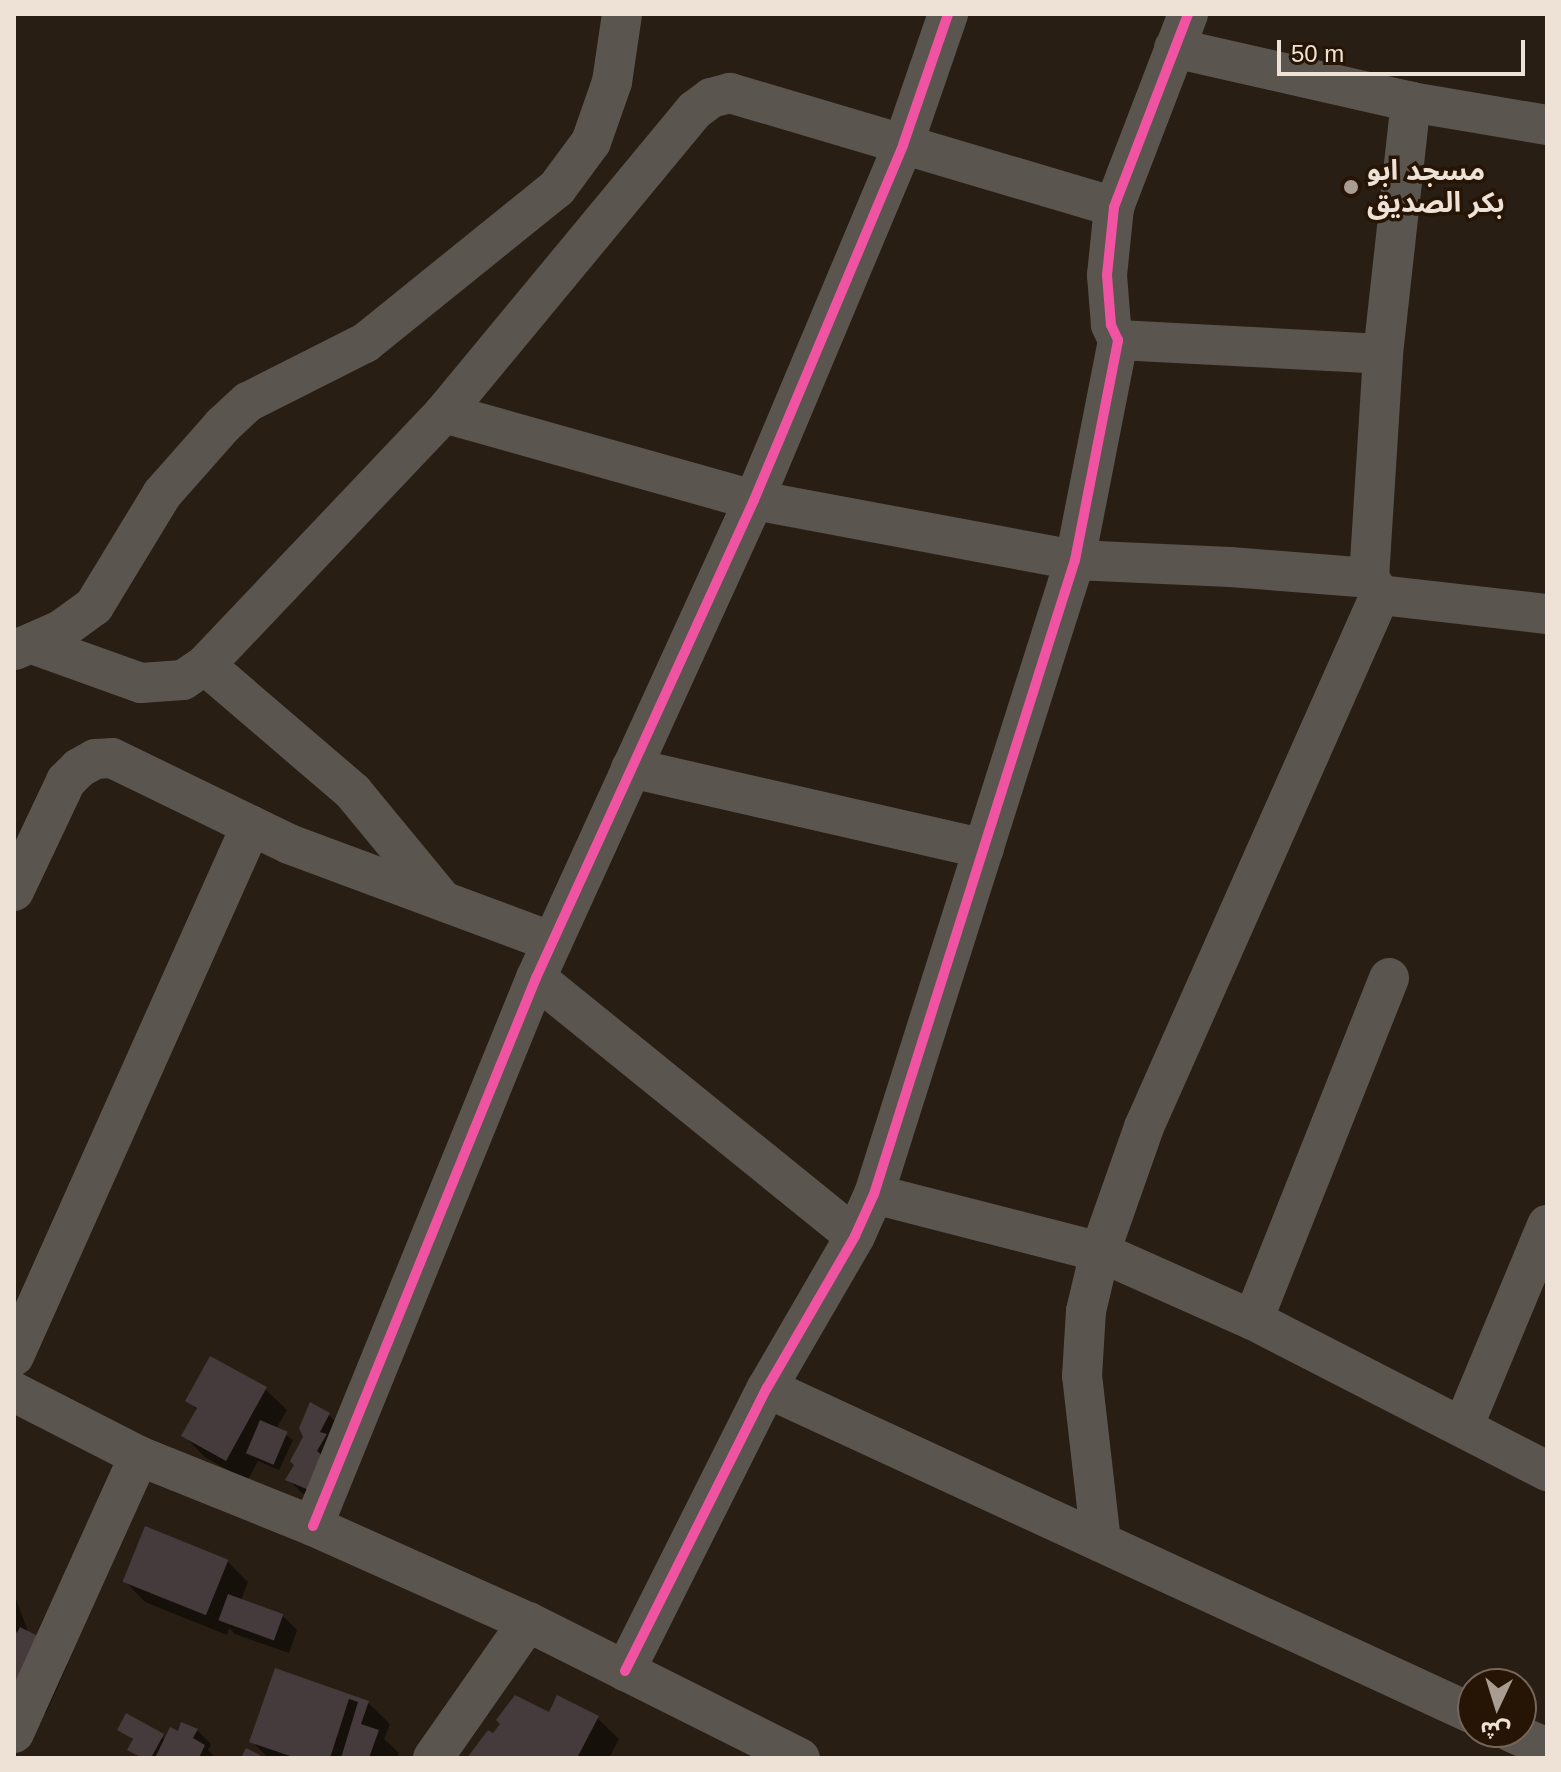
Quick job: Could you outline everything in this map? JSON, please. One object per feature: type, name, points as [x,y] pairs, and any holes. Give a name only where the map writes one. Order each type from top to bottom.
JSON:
[{"type":"street","points":[[23,648],[61,630],[94,606],[162,494],[223,425],[248,402],[365,343],[557,188],[591,142],[612,82],[622,14]]},
{"type":"street","points":[[313,1526],[536,978],[754,500],[903,145],[948,14]]},
{"type":"street","points":[[625,1671],[767,1388],[855,1236],[874,1194],[1075,560],[1118,340],[1111,325],[1107,275],[1114,207],[1181,31],[1411,102],[1547,125]]},
{"type":"street","points":[[23,648],[141,683],[183,680],[205,665],[444,413],[695,110],[711,98],[730,93],[1114,207]]},
{"type":"street","points":[[1101,1542],[1082,1376],[1086,1311],[1100,1252],[1144,1127],[1374,587],[1383,354],[1411,102]]},
{"type":"street","points":[[1118,340],[1383,354]]},
{"type":"street","points":[[444,413],[754,500],[1075,560],[1230,567],[1547,614]]},
{"type":"street","points":[[205,665],[353,792],[442,900]]},
{"type":"street","points":[[14,891],[66,781],[79,768],[95,759],[122,761],[251,826],[552,942]]},
{"type":"street","points":[[631,768],[984,849]]},
{"type":"street","points":[[14,1356],[251,826]]},
{"type":"street","points":[[536,978],[855,1236]]},
{"type":"street","points":[[1253,1320],[1389,978]]},
{"type":"street","points":[[874,1194],[1100,1252],[1253,1320],[1547,1471]]},
{"type":"street","points":[[1463,1427],[1547,1225]]},
{"type":"street","points":[[767,1388],[1457,1707]]},
{"type":"street","points":[[14,1392],[139,1456],[313,1526],[528,1622],[800,1758]]},
{"type":"street","points":[[14,1733],[139,1456]]},
{"type":"street","points":[[433,1758],[528,1622]]},
{"type":"building","points":[[210,1356],[267,1387],[226,1461],[181,1436],[197,1408],[185,1401]]},
{"type":"building","points":[[310,1402],[330,1413],[320,1432],[327,1434],[317,1451],[325,1458],[309,1490],[285,1480],[294,1465],[290,1461],[303,1437],[299,1428]]},
{"type":"building","points":[[260,1420],[288,1432],[274,1465],[246,1453]]},
{"type":"building","points":[[145,1526],[228,1560],[206,1615],[123,1582]]},
{"type":"building","points":[[228,1594],[283,1614],[274,1640],[218,1620]]},
{"type":"building","points":[[14,1626],[17,1633],[20,1627],[48,1641],[14,1689]]},
{"type":"building","points":[[275,1668],[369,1701],[361,1724],[379,1730],[369,1758],[341,1758],[358,1702],[349,1699],[330,1758],[296,1758],[249,1742]]},
{"type":"building","points":[[515,1695],[549,1712],[557,1695],[599,1716],[577,1758],[467,1758],[488,1730],[493,1733],[500,1724],[496,1720]]},
{"type":"building","points":[[126,1713],[164,1734],[151,1758],[142,1758],[127,1750],[133,1739],[117,1730]]},
{"type":"building","points":[[181,1722],[198,1729],[193,1738],[205,1745],[199,1758],[155,1758],[170,1727],[178,1731]]},
{"type":"building","points":[[246,1748],[260,1755],[259,1758],[241,1758]]},
{"type":"cycle path","points":[[313,1526],[536,978],[754,500],[903,145],[948,14]]},
{"type":"cycle path","points":[[625,1671],[767,1388],[855,1236],[874,1194],[1075,560],[1118,340],[1111,325],[1107,275],[1114,207],[1188,14]]},
{"type":"place","name":"مسجد ابو بكر الصديق","points":[[1351,187]]}]
